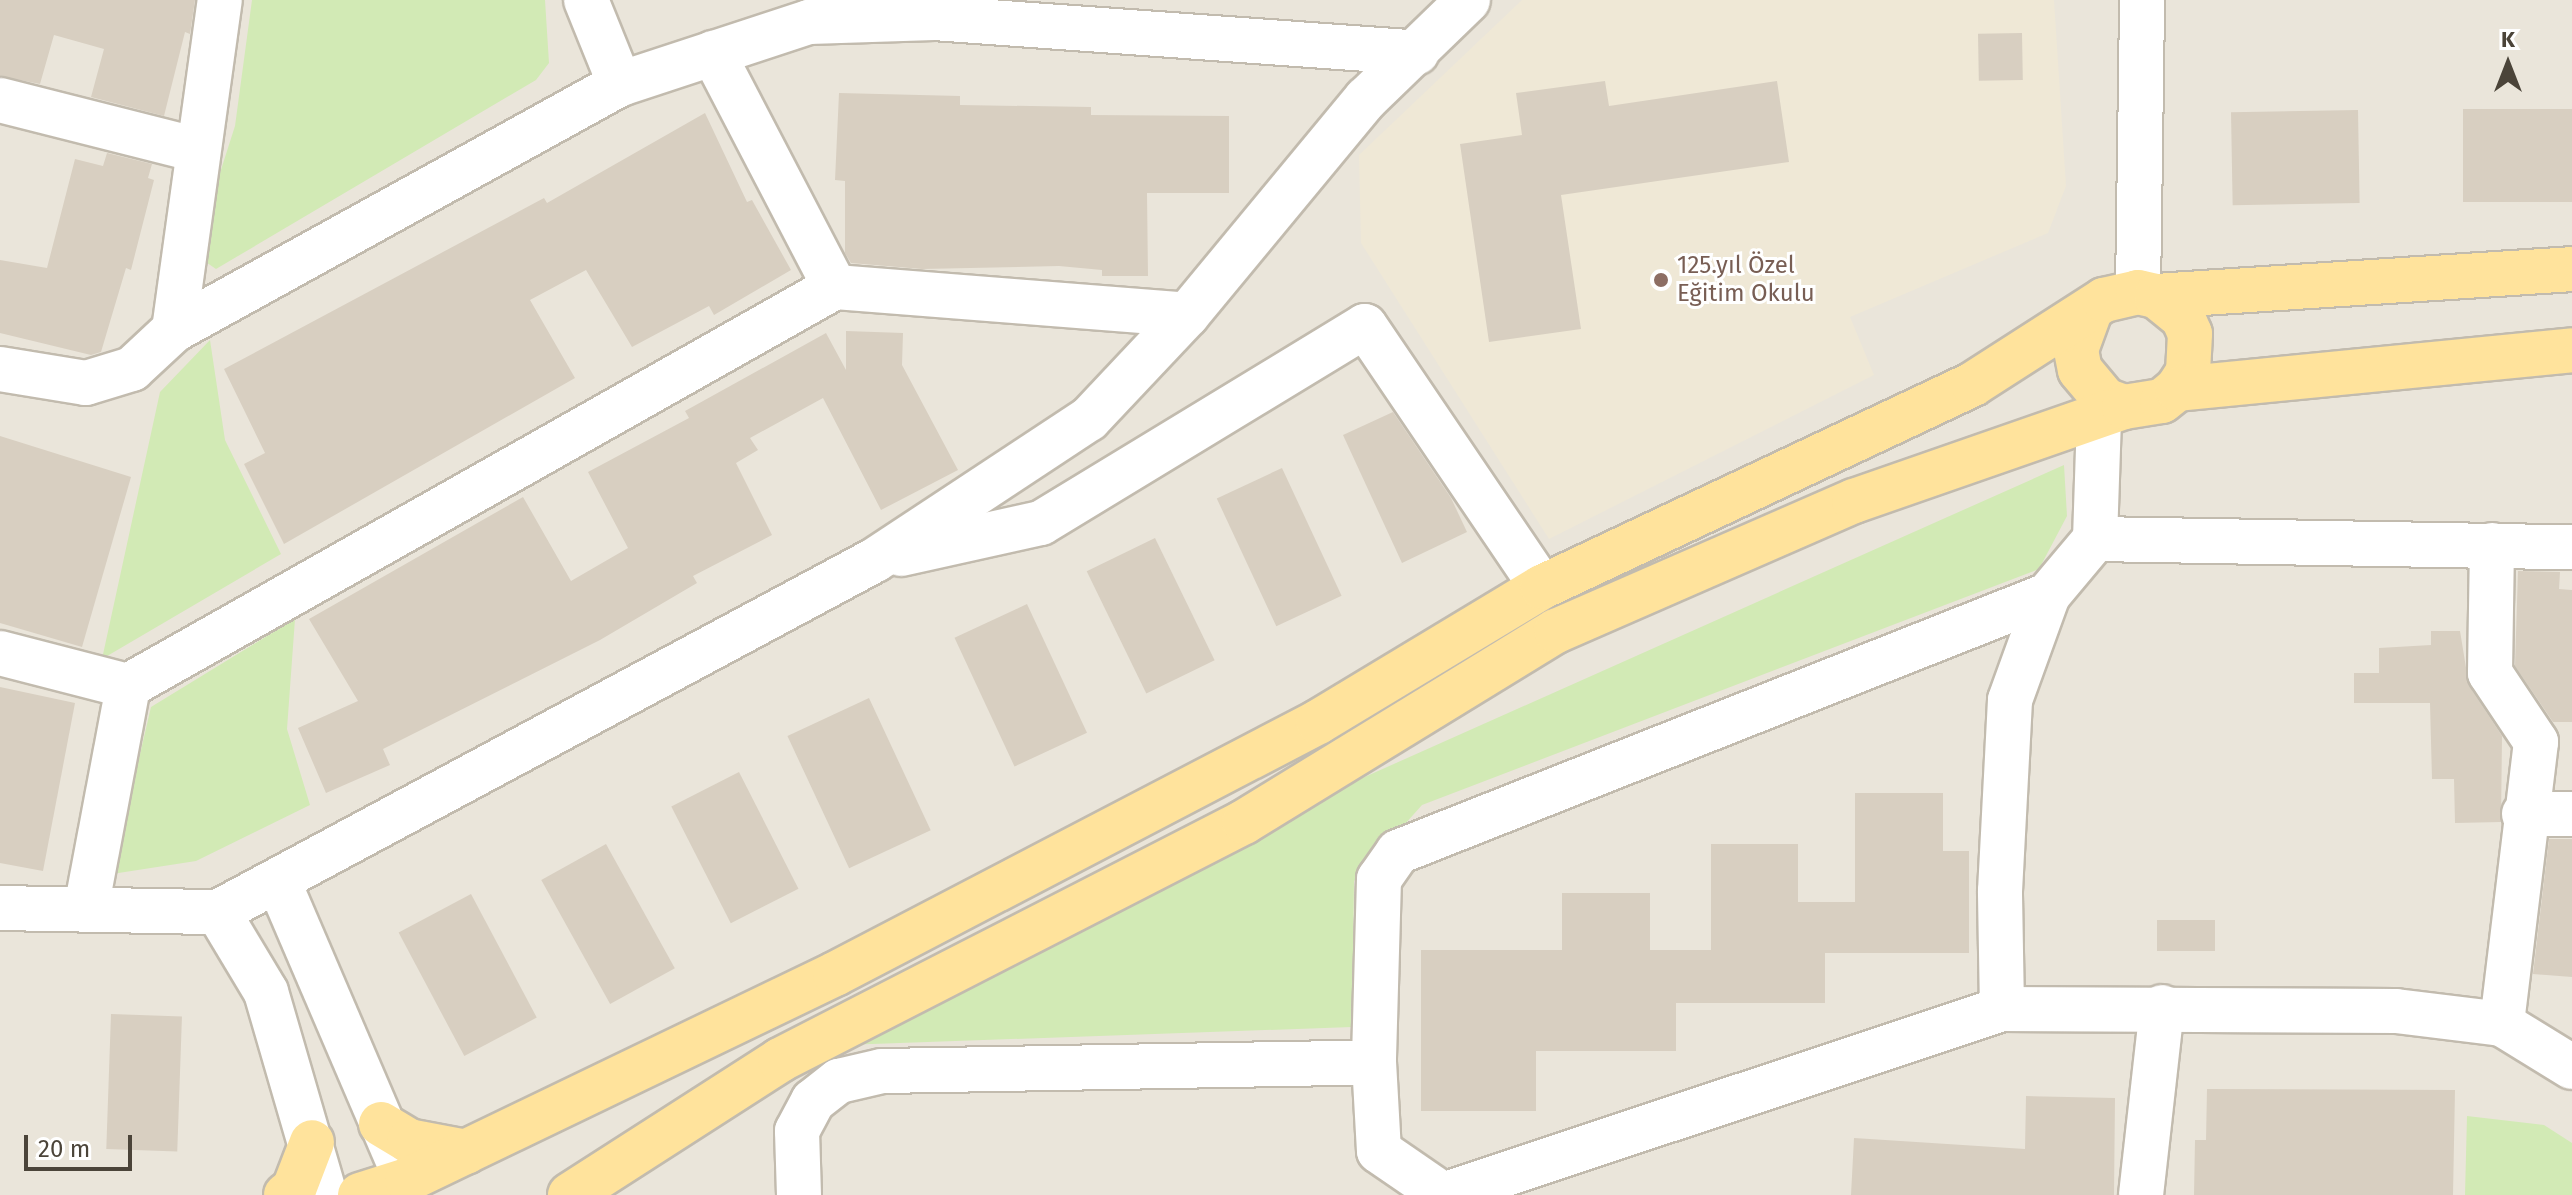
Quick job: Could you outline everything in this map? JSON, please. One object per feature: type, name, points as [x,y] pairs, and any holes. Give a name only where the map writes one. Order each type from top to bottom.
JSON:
[{"type":"main road","points":[[360,1195],[411,1188],[466,1152],[835,974],[1318,722],[1542,587],[1973,384],[2089,314],[2104,300],[2147,294],[2572,269]]},
{"type":"main road","points":[[570,1195],[780,1060],[1244,822],[1556,631],[1854,501],[2111,411],[2162,401],[2177,389],[2188,372],[2190,334],[2183,318],[2147,294]]},
{"type":"main road","points":[[2089,314],[2076,350],[2080,370],[2111,411]]},
{"type":"main road","points":[[2177,389],[2572,350]]},
{"type":"main road","points":[[381,1124],[409,1141],[466,1152]]},
{"type":"main road","points":[[286,1195],[294,1189],[312,1142]]},
{"type":"street","points":[[174,330],[220,0]]},
{"type":"street","points":[[586,0],[620,84]]},
{"type":"street","points":[[0,908],[218,912],[279,883],[875,560],[1089,419],[1187,315],[1366,99],[1417,53],[1468,0]]},
{"type":"street","points":[[2142,0],[2147,294]]},
{"type":"street","points":[[0,369],[86,383],[132,369],[174,330],[620,84],[809,22],[934,18],[1417,53]]},
{"type":"street","points":[[1331,46],[1366,99]]},
{"type":"street","points":[[713,53],[835,287]]},
{"type":"street","points":[[0,100],[197,150]]},
{"type":"street","points":[[0,653],[128,686],[835,287],[1187,315]]},
{"type":"street","points":[[875,560],[1041,523],[1365,326],[1542,587]]},
{"type":"street","points":[[2002,1009],[2000,891],[2010,700],[2048,595],[2095,539],[2111,411]]},
{"type":"street","points":[[2095,539],[2572,547]]},
{"type":"street","points":[[2492,545],[2490,673],[2536,742],[2524,814],[2502,1024]]},
{"type":"street","points":[[2048,595],[1398,852],[1379,879],[1374,1062],[1379,1151],[1443,1195],[2002,1009],[2162,1007],[2396,1011],[2502,1024],[2572,1067]]},
{"type":"street","points":[[86,909],[128,686]]},
{"type":"street","points":[[2524,814],[2572,814]]},
{"type":"street","points":[[279,883],[411,1188]]},
{"type":"street","points":[[218,912],[266,992],[325,1195]]},
{"type":"street","points":[[2141,1195],[2162,1007]]},
{"type":"street","points":[[799,1195],[797,1131],[813,1101],[839,1081],[882,1071],[1374,1062]]},
{"type":"shaded area","points":[[0,0],[2572,0],[2572,1195],[0,1195]]},
{"type":"shaded area","name":"125.yıl Özel Eğitim Okulu","points":[[1522,0],[2054,0],[2066,186],[2048,233],[1850,317],[1874,375],[1549,539],[1361,243],[1359,155]]},
{"type":"green space","points":[[252,0],[545,0],[549,63],[536,80],[216,269],[194,254],[235,126]]},
{"type":"green space","points":[[210,340],[225,440],[281,554],[102,659],[160,392]]},
{"type":"green space","points":[[2064,465],[2067,516],[2039,569],[1422,805],[1354,881],[1352,1027],[844,1045],[1275,817]]},
{"type":"green space","points":[[295,619],[287,729],[310,805],[196,861],[112,874],[151,707]]},
{"type":"green space","points":[[2467,1116],[2544,1125],[2572,1143],[2572,1195],[2465,1195]]},
{"type":"building","points":[[0,0],[195,0],[190,34],[185,32],[164,116],[91,97],[104,49],[54,35],[40,84],[0,76]]},
{"type":"building","points":[[2022,33],[2023,80],[1979,81],[1978,34]]},
{"type":"building","points":[[1605,81],[1609,106],[1777,81],[1789,162],[1561,195],[1581,329],[1489,342],[1460,144],[1522,135],[1516,93]]},
{"type":"building","points":[[839,93],[960,96],[960,105],[1091,107],[1091,115],[1229,116],[1229,193],[1147,193],[1148,276],[1102,276],[1102,270],[1059,266],[922,269],[851,263],[845,253],[845,181],[835,180]]},
{"type":"building","points":[[2463,109],[2572,109],[2572,202],[2463,202]]},
{"type":"building","points":[[2358,110],[2360,203],[2233,205],[2231,112]]},
{"type":"building","points":[[705,113],[747,202],[752,200],[791,270],[714,315],[709,306],[632,347],[586,270],[530,300],[575,378],[284,544],[244,464],[265,453],[224,369],[544,198],[547,203]]},
{"type":"building","points":[[107,153],[152,164],[148,178],[154,180],[131,270],[126,268],[101,352],[91,355],[0,333],[0,260],[47,268],[75,159],[103,166]]},
{"type":"building","points":[[846,331],[903,333],[902,365],[958,470],[881,510],[823,398],[750,438],[758,450],[736,463],[772,535],[693,576],[697,583],[600,640],[383,749],[390,765],[326,793],[298,728],[358,701],[309,619],[523,497],[571,581],[628,548],[588,472],[689,418],[685,411],[826,333],[846,370]]},
{"type":"building","points":[[1393,412],[1451,498],[1467,532],[1402,563],[1343,435]]},
{"type":"building","points":[[0,436],[131,477],[82,647],[0,623]]},
{"type":"building","points":[[1282,468],[1342,596],[1276,626],[1217,498]]},
{"type":"building","points":[[1155,538],[1215,660],[1146,694],[1087,571]]},
{"type":"building","points":[[2518,571],[2560,572],[2559,589],[2572,590],[2572,722],[2553,722],[2515,666]]},
{"type":"building","points":[[1027,604],[1087,733],[1015,767],[954,638]]},
{"type":"building","points":[[2431,631],[2460,631],[2469,686],[2502,736],[2501,822],[2455,823],[2454,779],[2432,779],[2430,703],[2354,703],[2354,673],[2379,673],[2379,648],[2431,645]]},
{"type":"building","points":[[0,687],[75,703],[43,871],[0,863]]},
{"type":"building","points":[[869,698],[931,830],[849,868],[787,736]]},
{"type":"building","points":[[739,772],[798,889],[731,923],[671,807]]},
{"type":"building","points":[[1855,793],[1943,793],[1943,851],[1969,851],[1969,953],[1825,953],[1825,1003],[1676,1003],[1676,1051],[1536,1051],[1536,1111],[1421,1111],[1421,950],[1562,950],[1562,893],[1650,893],[1650,950],[1711,950],[1711,844],[1798,844],[1798,902],[1855,902]]},
{"type":"building","points":[[2549,839],[2572,839],[2572,977],[2533,974]]},
{"type":"building","points":[[606,844],[675,968],[610,1004],[541,880]]},
{"type":"building","points":[[471,894],[537,1018],[464,1056],[399,932]]},
{"type":"building","points":[[2157,920],[2215,920],[2215,951],[2157,951]]},
{"type":"building","points":[[111,1014],[182,1016],[177,1151],[106,1149]]},
{"type":"building","points":[[2207,1089],[2455,1090],[2453,1195],[2194,1195],[2195,1140],[2206,1140]]},
{"type":"building","points":[[2026,1096],[2115,1098],[2114,1195],[1851,1195],[1854,1138],[2025,1149]]},
{"type":"place","name":"125.yıl Özel Eğitim Okulu","points":[[1661,280]]}]
